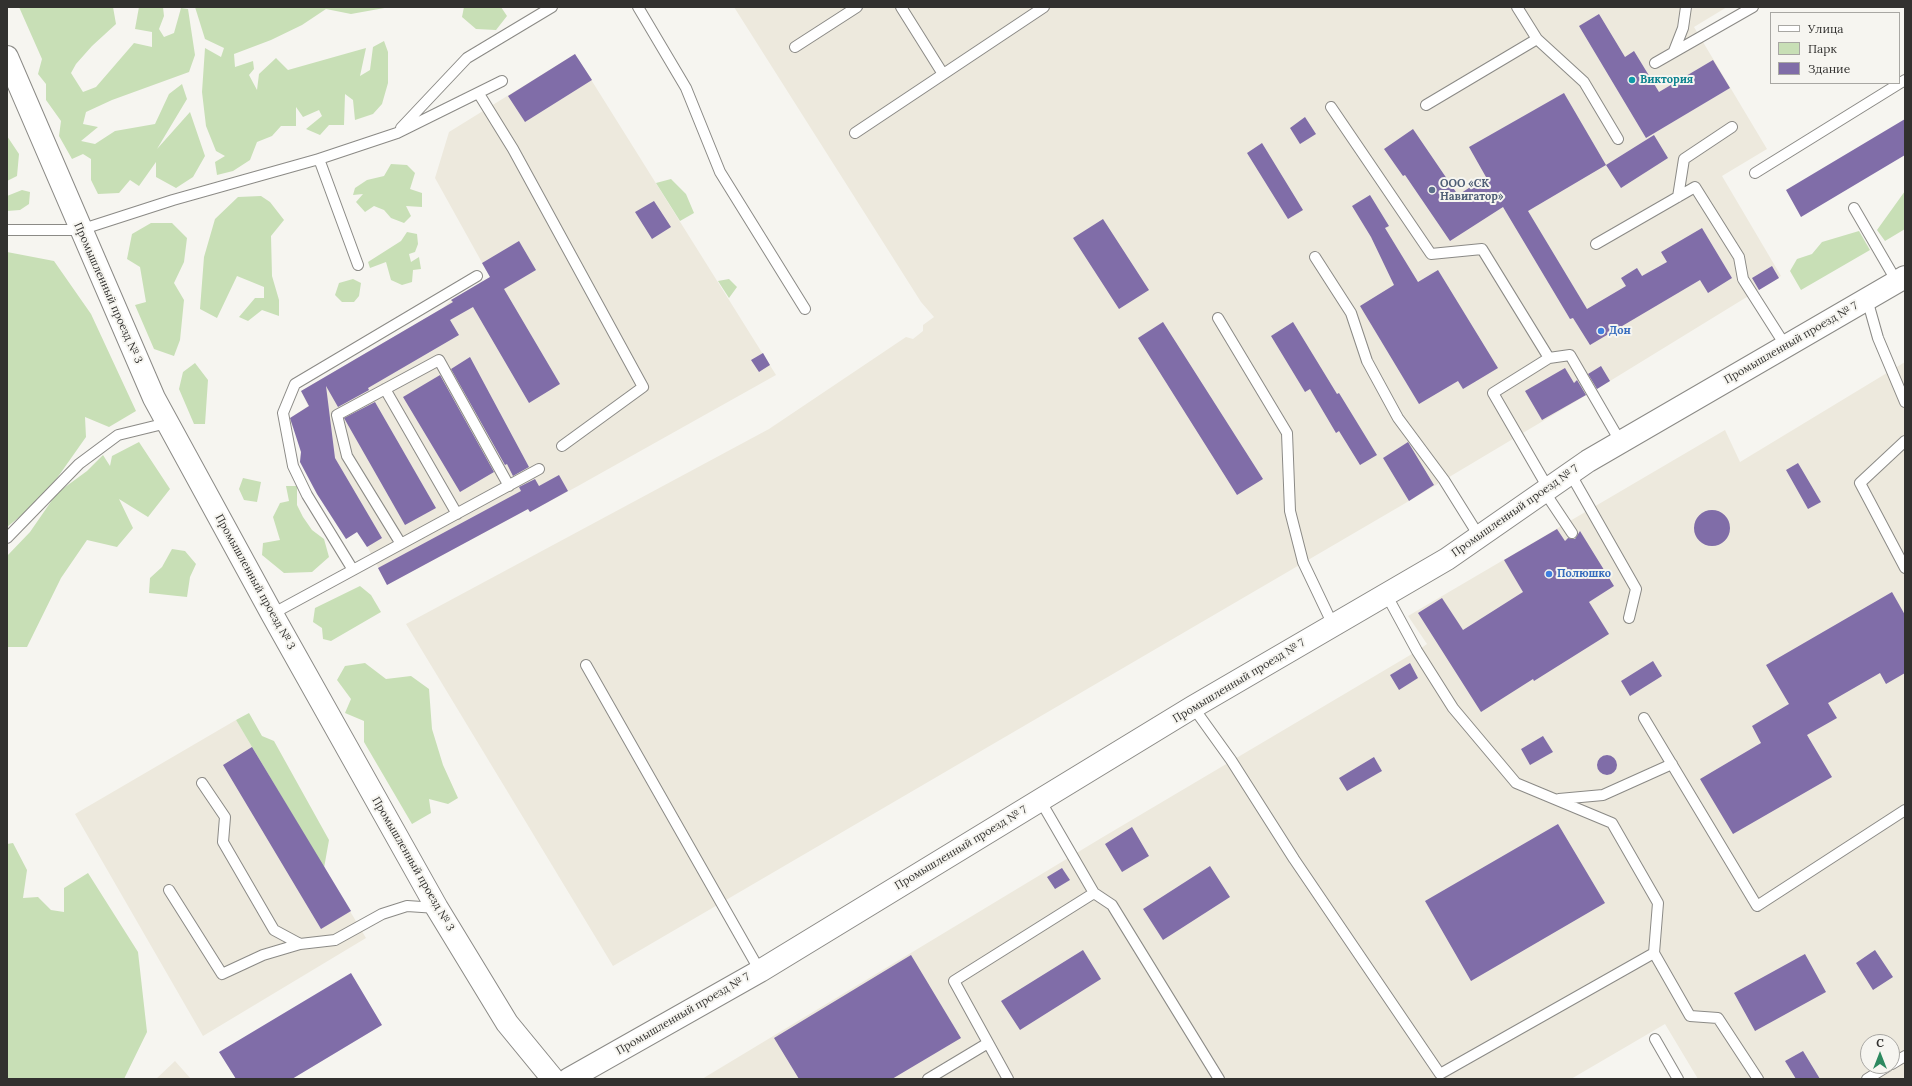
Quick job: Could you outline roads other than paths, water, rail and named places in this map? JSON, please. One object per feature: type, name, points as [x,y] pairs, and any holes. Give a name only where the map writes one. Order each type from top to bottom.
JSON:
[{"type":"street","name":"Промышленный проезд № 3","points":[[7,57],[80,230],[154,398],[272,614],[437,908],[507,1023],[553,1079]]},
{"type":"street","name":"Промышленный проезд № 7","points":[[569,1079],[760,971],[1193,707],[1447,559],[1570,473],[1620,441],[1785,345],[1901,280]]},
{"type":"lane","points":[[397,133],[467,58],[552,7]]},
{"type":"lane","points":[[638,7],[686,88],[720,172],[805,309]]},
{"type":"lane","points":[[795,47],[857,7]]},
{"type":"lane","points":[[901,7],[943,74]]},
{"type":"lane","points":[[855,133],[1044,7]]},
{"type":"lane","points":[[1517,7],[1537,39],[1584,82],[1618,139]]},
{"type":"lane","points":[[1674,51],[1683,28],[1686,7]]},
{"type":"lane","points":[[1655,63],[1753,7]]},
{"type":"lane","points":[[1426,105],[1537,39]]},
{"type":"lane","points":[[7,230],[80,230],[173,200],[319,159],[397,133],[479,94],[502,81]]},
{"type":"lane","points":[[1755,173],[1899,84]]},
{"type":"lane","points":[[479,94],[513,149],[643,386],[562,446]]},
{"type":"lane","points":[[1331,107],[1431,254],[1482,249],[1549,358]]},
{"type":"lane","points":[[1678,197],[1684,160],[1732,127]]},
{"type":"lane","points":[[319,159],[358,265]]},
{"type":"lane","points":[[1596,244],[1695,187],[1739,257],[1743,278],[1785,345]]},
{"type":"lane","points":[[1854,208],[1901,280]]},
{"type":"lane","points":[[1315,257],[1350,313],[1367,361],[1398,418],[1444,480],[1479,536]]},
{"type":"lane","points":[[353,570],[307,495],[293,466],[283,413],[295,384],[477,276]]},
{"type":"lane","points":[[1867,299],[1878,338],[1905,402]]},
{"type":"lane","points":[[1218,318],[1287,433],[1290,511],[1303,562],[1333,625]]},
{"type":"lane","points":[[1572,532],[1546,490],[1493,394],[1549,358],[1570,355],[1620,441]]},
{"type":"lane","points":[[401,544],[347,456],[337,415],[385,389],[439,360],[509,486]]},
{"type":"lane","points":[[385,389],[457,514]]},
{"type":"lane","points":[[7,538],[79,464],[118,435],[168,423]]},
{"type":"lane","points":[[1905,442],[1860,483],[1905,568]]},
{"type":"lane","points":[[272,614],[539,469]]},
{"type":"lane","points":[[1570,473],[1636,589],[1629,618]]},
{"type":"lane","points":[[1386,594],[1417,651],[1453,708],[1516,783],[1612,823],[1658,903],[1654,953],[1690,1016],[1718,1018],[1758,1079]]},
{"type":"lane","points":[[586,665],[760,971]]},
{"type":"lane","points":[[1193,707],[1231,760],[1294,859],[1440,1074],[1654,953]]},
{"type":"lane","points":[[1644,718],[1757,906],[1905,810]]},
{"type":"lane","points":[[1557,799],[1603,795],[1672,764]]},
{"type":"lane","points":[[202,783],[225,817],[223,842],[274,930],[300,944]]},
{"type":"lane","points":[[1040,800],[1094,892],[1112,905],[1219,1079]]},
{"type":"lane","points":[[169,890],[222,974],[262,955],[300,944],[335,940],[382,914],[407,906],[437,908]]},
{"type":"lane","points":[[1008,1079],[954,981],[1094,892]]},
{"type":"lane","points":[[1655,1039],[1678,1079]]},
{"type":"lane","points":[[928,1079],[988,1043]]},
{"type":"place","name":"Виктория","points":[[1632,80]]},
{"type":"place","name":"ООО «СК Навигатор»","points":[[1432,190]]},
{"type":"place","name":"Дон","points":[[1601,331]]},
{"type":"place","name":"Полюшко","points":[[1549,574]]}]
